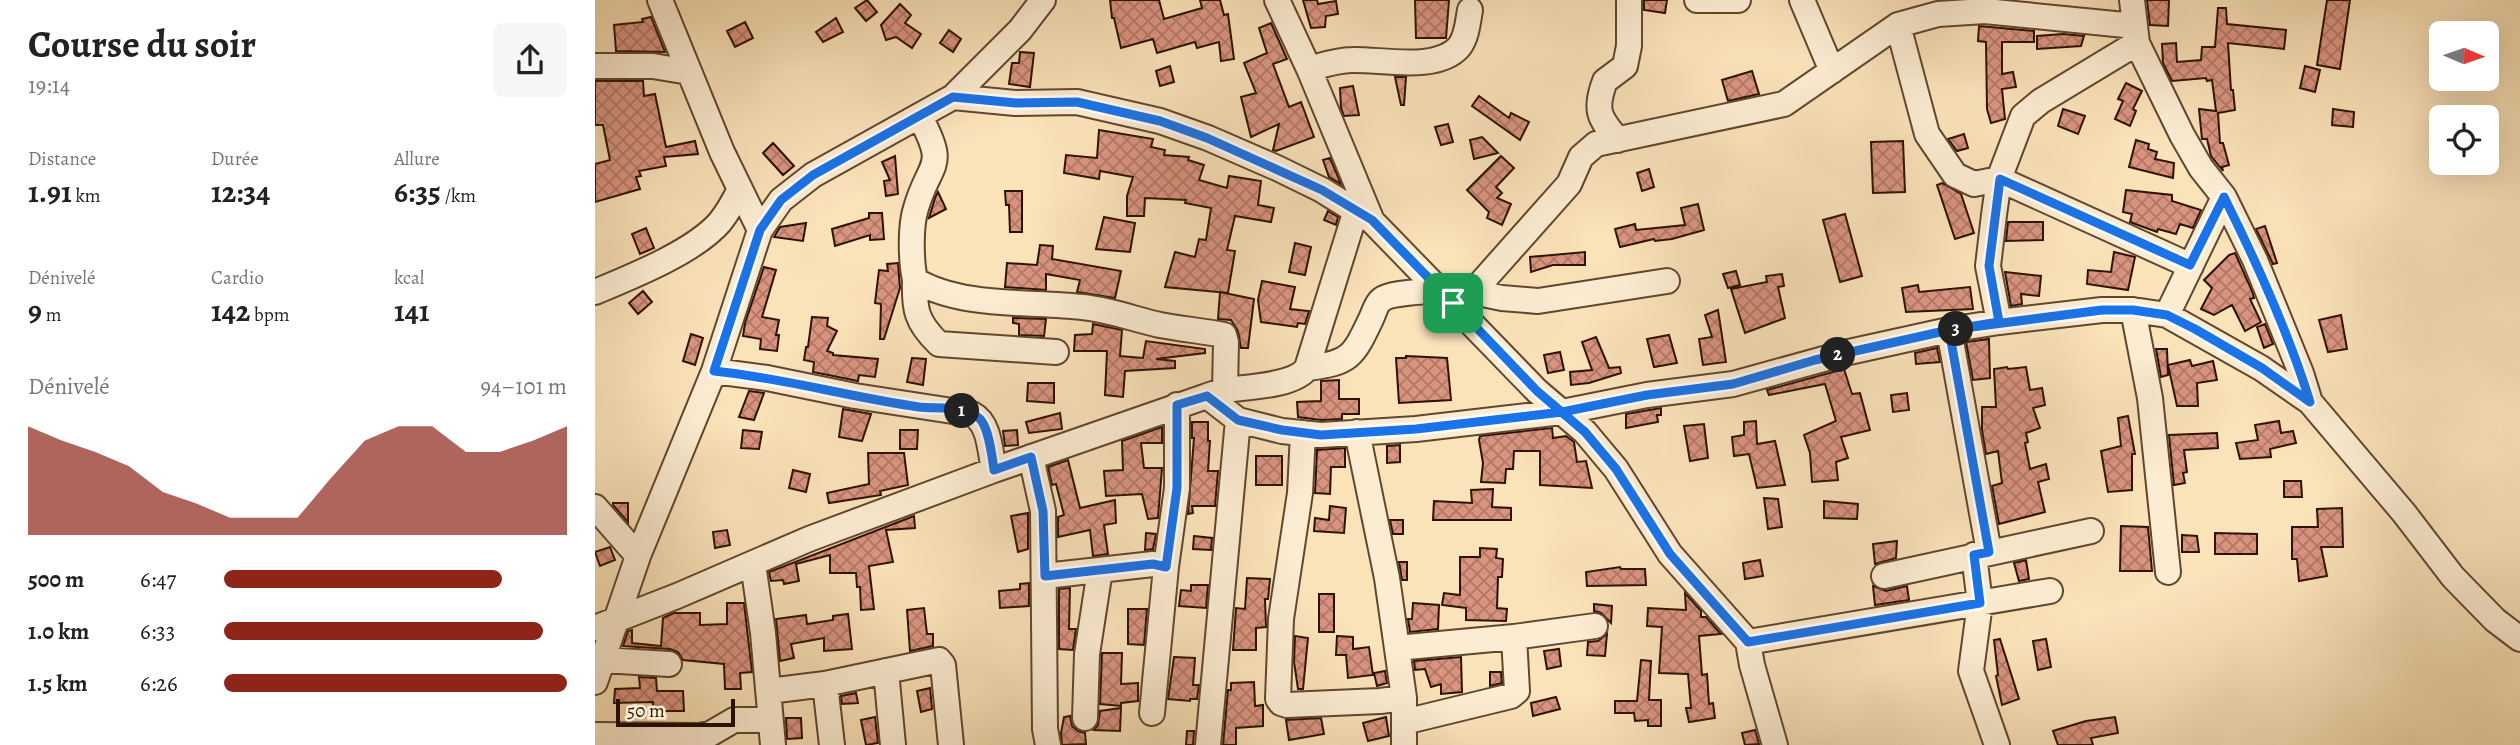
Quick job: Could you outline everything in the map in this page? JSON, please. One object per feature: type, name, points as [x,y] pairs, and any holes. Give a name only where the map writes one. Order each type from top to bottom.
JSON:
[{"type":"street","points":[[660,0],[689,72],[760,230]]},
{"type":"street","points":[[669,664],[599,671],[606,624],[638,556],[714,371],[760,230],[781,200],[813,175],[953,97],[1020,30],[1043,0]]},
{"type":"street","points":[[606,624],[809,539],[994,470],[1216,393],[1297,377],[1307,368],[1364,215],[1309,69],[1277,0]]},
{"type":"street","points":[[1618,140],[1600,119],[1599,105],[1605,81],[1625,66],[1629,46],[1629,0]]},
{"type":"street","points":[[1697,0],[1738,0]]},
{"type":"street","points":[[1802,0],[1832,71]]},
{"type":"street","points":[[2132,0],[2136,34],[2201,168],[2224,197],[2255,260],[2310,402]]},
{"type":"street","points":[[1309,69],[1339,60],[1405,64],[1437,58],[1458,48],[1465,36],[1470,10]]},
{"type":"street","points":[[1455,295],[1569,184],[1581,157],[1596,144],[1784,104],[1898,25],[1938,14],[1985,11],[2136,34]]},
{"type":"street","points":[[1898,25],[1927,134],[1955,176],[1974,184],[2000,179],[2190,265]]},
{"type":"street","points":[[1999,322],[1989,266],[2000,179],[2023,116],[2136,34]]},
{"type":"street","points":[[595,66],[653,66],[689,72]]},
{"type":"street","points":[[953,97],[1016,103],[1077,102],[1160,121],[1207,138],[1277,169],[1364,215],[1455,295],[1537,391],[1585,432],[1616,469],[1670,554],[1748,642],[1775,745]]},
{"type":"street","points":[[920,117],[935,147],[936,156],[934,170],[915,210],[913,227],[914,307],[921,323],[939,344],[1056,352]]},
{"type":"street","points":[[595,292],[701,239],[718,225],[729,211],[740,189]]},
{"type":"street","points":[[2167,315],[2224,197]]},
{"type":"street","points":[[915,280],[938,291],[967,297],[1080,306],[1224,335],[1226,342],[1216,393]]},
{"type":"street","points":[[1307,368],[1333,365],[1347,358],[1358,347],[1378,302],[1387,296],[1455,295],[1538,301],[1667,281]]},
{"type":"street","points":[[1216,393],[1238,420],[1282,430],[1321,435],[1416,429],[1562,412],[1647,395],[1733,384],[1815,360],[1949,330],[1999,322],[2102,310],[2133,310],[2167,315],[2262,368],[2310,402],[2404,513],[2453,577],[2495,620],[2520,639]]},
{"type":"street","points":[[2133,310],[2150,398],[2168,572]]},
{"type":"street","points":[[1949,330],[1981,553],[1980,603],[1971,671],[1997,745]]},
{"type":"street","points":[[714,371],[972,414],[979,417],[984,425],[994,470]]},
{"type":"street","points":[[1152,713],[1166,567],[1177,488],[1177,405]]},
{"type":"street","points":[[1208,745],[1238,420]]},
{"type":"street","points":[[1357,432],[1380,537],[1397,648],[1404,722]]},
{"type":"street","points":[[1303,433],[1300,493],[1281,620],[1278,699],[1287,705],[1380,701],[1404,722]]},
{"type":"street","points":[[1031,457],[1043,511],[1045,729],[1048,745]]},
{"type":"street","points":[[595,508],[638,556]]},
{"type":"street","points":[[1884,576],[2091,531]]},
{"type":"street","points":[[753,564],[773,745]]},
{"type":"street","points":[[1045,576],[1153,564],[1166,567]]},
{"type":"street","points":[[1085,718],[1087,654],[1100,570]]},
{"type":"street","points":[[1748,642],[2050,591]]},
{"type":"street","points":[[1397,648],[1595,626]]},
{"type":"street","points":[[1404,722],[1511,696],[1517,691],[1514,637]]},
{"type":"street","points":[[769,691],[825,684],[939,660],[943,665],[951,745]]},
{"type":"street","points":[[886,671],[893,745]]},
{"type":"street","points":[[825,684],[832,745]]},
{"type":"street","points":[[595,735],[633,740],[723,735],[734,720],[770,720]]},
{"type":"building","points":[[867,0],[877,12],[866,21],[855,8]]},
{"type":"building","points":[[1110,0],[1159,0],[1164,19],[1202,8],[1200,0],[1220,0],[1224,15],[1228,14],[1234,59],[1221,61],[1219,42],[1197,48],[1195,42],[1157,53],[1153,39],[1121,48]]},
{"type":"building","points":[[1303,0],[1317,0],[1318,4],[1336,1],[1338,14],[1326,16],[1325,27],[1311,28]]},
{"type":"building","points":[[1415,0],[1449,0],[1446,38],[1416,38]]},
{"type":"building","points":[[1644,0],[1667,0],[1665,13],[1644,10]]},
{"type":"building","points":[[2147,0],[2169,0],[2168,26],[2150,25]]},
{"type":"building","points":[[2327,0],[2350,0],[2340,69],[2317,65]]},
{"type":"building","points":[[900,4],[911,15],[905,23],[921,34],[912,48],[896,37],[886,40],[881,25]]},
{"type":"building","points":[[2218,8],[2226,8],[2227,24],[2286,30],[2284,49],[2228,43],[2235,110],[2218,113],[2220,143],[2223,143],[2229,165],[2222,167],[2223,171],[2211,156],[2207,139],[2202,139],[2199,109],[2216,111],[2212,80],[2207,81],[2206,78],[2172,81],[2163,63],[2162,44],[2176,43],[2177,62],[2201,60],[2202,47],[2215,47]]},
{"type":"building","points":[[651,17],[665,52],[616,51],[614,25],[643,22],[642,19]]},
{"type":"building","points":[[836,18],[843,32],[823,42],[816,32]]},
{"type":"building","points":[[745,22],[753,38],[735,47],[727,31]]},
{"type":"building","points":[[1271,23],[1287,59],[1273,64],[1289,107],[1301,102],[1314,137],[1276,151],[1273,150],[1279,124],[1251,137],[1241,97],[1256,93],[1244,63],[1267,53],[1259,28]]},
{"type":"building","points":[[1979,26],[2034,31],[2034,42],[2002,42],[2002,74],[2013,72],[2016,87],[2002,89],[2005,119],[1991,123],[1987,109],[1986,42],[1978,41]]},
{"type":"building","points":[[949,30],[961,39],[953,52],[940,43]]},
{"type":"building","points":[[2037,36],[2084,36],[2081,46],[2037,49]]},
{"type":"building","points":[[1020,52],[1034,53],[1030,87],[1009,84],[1012,63],[1019,63]]},
{"type":"building","points":[[1170,66],[1174,82],[1160,86],[1156,71]]},
{"type":"building","points":[[2305,66],[2320,70],[2315,92],[2300,88]]},
{"type":"building","points":[[1752,71],[1759,94],[1728,101],[1722,80]]},
{"type":"building","points":[[1395,77],[1406,77],[1404,105],[1401,105]]},
{"type":"building","points":[[595,81],[643,81],[644,96],[655,94],[666,147],[695,141],[698,154],[664,157],[666,166],[639,171],[641,176],[636,177],[640,189],[595,202],[595,164],[610,160],[603,125],[595,125]]},
{"type":"building","points":[[2126,83],[2142,91],[2133,109],[2136,111],[2130,126],[2115,119],[2123,101],[2118,99]]},
{"type":"building","points":[[1353,86],[1359,115],[1344,116],[1340,88]]},
{"type":"building","points":[[1479,96],[1509,118],[1511,113],[1529,122],[1520,140],[1472,106]]},
{"type":"building","points":[[2063,109],[2085,116],[2078,134],[2058,126]]},
{"type":"building","points":[[2333,109],[2354,112],[2353,127],[2332,125]]},
{"type":"building","points":[[1448,124],[1453,142],[1441,145],[1435,127]]},
{"type":"building","points":[[1099,130],[1153,139],[1151,147],[1165,150],[1164,155],[1189,157],[1188,160],[1204,165],[1199,180],[1227,188],[1229,176],[1261,181],[1258,205],[1274,208],[1271,222],[1235,216],[1227,250],[1235,251],[1228,293],[1165,287],[1175,252],[1195,257],[1199,239],[1206,240],[1211,208],[1185,203],[1186,200],[1145,198],[1144,216],[1127,216],[1127,196],[1133,177],[1100,171],[1099,179],[1064,173],[1066,155],[1097,158]]},
{"type":"building","points":[[1964,134],[1968,148],[1957,151],[1948,139]]},
{"type":"building","points":[[1482,137],[1498,153],[1474,159],[1470,140]]},
{"type":"building","points":[[2136,140],[2149,144],[2148,149],[2157,152],[2155,159],[2174,163],[2173,178],[2129,167]]},
{"type":"building","points":[[1903,141],[1905,192],[1873,193],[1871,142]]},
{"type":"building","points":[[773,143],[794,166],[783,175],[763,153]]},
{"type":"building","points":[[895,156],[898,194],[886,196],[884,181],[890,180],[882,162]]},
{"type":"building","points":[[1501,156],[1514,168],[1496,187],[1502,193],[1497,198],[1511,204],[1502,225],[1487,218],[1489,212],[1467,190]]},
{"type":"building","points":[[1330,158],[1341,184],[1329,177],[1323,160]]},
{"type":"building","points":[[1649,169],[1654,187],[1642,191],[1637,173]]},
{"type":"building","points":[[1942,183],[1961,194],[1974,233],[1955,239],[1937,185]]},
{"type":"building","points":[[2126,190],[2172,195],[2172,201],[2201,210],[2193,228],[2180,224],[2176,234],[2158,229],[2157,232],[2130,222],[2132,214],[2123,212]]},
{"type":"building","points":[[1005,191],[1022,191],[1022,232],[1010,232],[1009,205],[1006,205]]},
{"type":"building","points":[[938,192],[946,209],[929,218],[935,198]]},
{"type":"building","points":[[1698,204],[1704,230],[1672,239],[1654,239],[1620,247],[1615,229],[1635,224],[1636,230],[1685,225],[1681,208]]},
{"type":"building","points":[[1328,211],[1338,217],[1336,225],[1324,220]]},
{"type":"building","points":[[869,213],[882,213],[884,239],[870,240],[870,235],[835,246],[832,229],[869,218]]},
{"type":"building","points":[[1845,214],[1862,276],[1840,282],[1823,220]]},
{"type":"building","points":[[1104,217],[1135,223],[1130,252],[1096,249]]},
{"type":"building","points":[[2008,222],[2043,222],[2043,240],[2006,241]]},
{"type":"building","points":[[806,223],[803,241],[774,237],[780,227]]},
{"type":"building","points":[[2265,226],[2277,263],[2273,264],[2256,229]]},
{"type":"building","points":[[646,228],[654,248],[640,254],[632,234]]},
{"type":"building","points":[[1295,243],[1311,247],[1305,275],[1289,272]]},
{"type":"building","points":[[1040,245],[1053,246],[1052,259],[1121,271],[1115,298],[1077,292],[1080,280],[1046,274],[1046,290],[1005,287],[1007,263],[1037,265]]},
{"type":"building","points":[[1585,252],[1585,265],[1553,265],[1531,272],[1530,257]]},
{"type":"building","points":[[2114,252],[2135,257],[2128,290],[2087,284],[2088,270],[2111,272]]},
{"type":"building","points":[[2235,253],[2252,291],[2254,298],[2250,299],[2261,322],[2245,331],[2232,305],[2214,315],[2201,309],[2212,288],[2204,280],[2229,255]]},
{"type":"building","points":[[898,263],[900,288],[884,339],[880,339],[881,304],[875,303],[879,270],[888,271],[887,264]]},
{"type":"building","points":[[764,267],[776,270],[762,317],[779,320],[777,351],[760,349],[761,339],[743,336]]},
{"type":"building","points":[[1736,271],[1740,285],[1728,288],[1723,274]]},
{"type":"building","points":[[2005,272],[2041,276],[2039,296],[2021,294],[2022,304],[2011,306]]},
{"type":"building","points":[[1782,274],[1784,286],[1778,287],[1785,318],[1745,333],[1731,289],[1767,282],[1766,276]]},
{"type":"building","points":[[1262,281],[1295,287],[1290,309],[1309,311],[1305,324],[1298,323],[1297,327],[1261,322],[1258,300]]},
{"type":"building","points":[[1918,285],[1919,292],[1970,287],[1973,309],[1906,312],[1902,288]]},
{"type":"building","points":[[643,291],[652,302],[638,314],[629,303]]},
{"type":"building","points":[[1220,292],[1254,299],[1248,348],[1241,348],[1238,331],[1231,320],[1218,319]]},
{"type":"building","points":[[1718,310],[1726,362],[1703,365],[1699,339],[1712,337],[1705,315]]},
{"type":"building","points":[[2341,315],[2347,349],[2328,352],[2319,320]]},
{"type":"building","points":[[812,317],[828,318],[827,326],[837,331],[827,351],[833,355],[878,359],[875,377],[859,375],[858,381],[813,372],[814,362],[804,360]]},
{"type":"building","points":[[1013,318],[1046,319],[1044,336],[1019,335],[1019,324],[1013,323]]},
{"type":"building","points":[[1093,324],[1122,330],[1120,356],[1143,358],[1146,341],[1205,349],[1205,353],[1156,359],[1175,361],[1175,368],[1125,371],[1123,397],[1105,395],[1107,351],[1074,351],[1075,335],[1092,334]]},
{"type":"building","points":[[2265,324],[2273,344],[2264,348],[2257,327]]},
{"type":"building","points":[[691,334],[703,338],[695,365],[683,361]]},
{"type":"building","points":[[1669,335],[1677,363],[1654,367],[1647,339]]},
{"type":"building","points":[[1596,337],[1609,368],[1620,367],[1621,373],[1589,383],[1571,385],[1570,372],[1592,370],[1582,342]]},
{"type":"building","points":[[1989,339],[1990,378],[1973,380],[1966,342]]},
{"type":"building","points":[[1937,348],[1940,362],[1916,364],[1915,353]]},
{"type":"building","points":[[2156,349],[2167,349],[2168,375],[2161,377]]},
{"type":"building","points":[[1560,352],[1564,370],[1548,373],[1544,355]]},
{"type":"building","points":[[912,358],[926,359],[923,385],[907,382]]},
{"type":"building","points":[[1396,358],[1447,358],[1451,400],[1399,403]]},
{"type":"building","points":[[2190,360],[2192,366],[2213,361],[2217,380],[2197,383],[2198,406],[2177,406],[2168,365]]},
{"type":"building","points":[[2026,367],[2030,390],[2042,388],[2045,405],[2033,408],[2040,428],[2026,433],[2028,442],[2025,443],[2030,469],[2046,464],[2049,479],[2038,482],[2045,512],[1999,524],[1992,486],[2002,483],[1998,451],[1986,454],[1982,407],[1996,407],[1994,369]]},
{"type":"building","points":[[1844,369],[1852,394],[1860,393],[1870,430],[1841,437],[1848,458],[1836,462],[1838,480],[1812,482],[1810,453],[1804,435],[1836,421],[1825,384],[1769,395],[1767,390]]},
{"type":"building","points":[[1339,380],[1339,399],[1359,399],[1359,414],[1342,414],[1342,419],[1298,417],[1297,402],[1321,401],[1321,381]]},
{"type":"building","points":[[1028,383],[1054,383],[1054,403],[1027,401]]},
{"type":"building","points":[[749,391],[764,393],[754,420],[739,417]]},
{"type":"building","points":[[1907,393],[1909,410],[1893,412],[1891,395]]},
{"type":"building","points":[[1661,408],[1661,415],[1657,415],[1658,422],[1626,428],[1626,414]]},
{"type":"building","points":[[843,409],[871,414],[862,441],[839,437]]},
{"type":"building","points":[[1060,413],[1062,429],[1029,433],[1026,422]]},
{"type":"building","points":[[2128,416],[2135,454],[2132,454],[2132,490],[2108,492],[2101,451],[2121,446],[2118,418]]},
{"type":"building","points":[[1756,421],[1757,444],[1775,441],[1785,485],[1757,488],[1749,454],[1734,456],[1732,437],[1744,435],[1744,422]]},
{"type":"building","points":[[2279,421],[2281,433],[2293,431],[2296,443],[2270,449],[2271,457],[2240,459],[2236,443],[2258,440],[2255,425]]},
{"type":"building","points":[[1192,422],[1208,422],[1208,471],[1218,471],[1215,506],[1192,506],[1193,513],[1188,514],[1194,438]]},
{"type":"building","points":[[1704,424],[1708,458],[1690,461],[1684,426]]},
{"type":"building","points":[[1162,427],[1162,443],[1141,443],[1144,468],[1162,468],[1158,518],[1148,519],[1142,494],[1106,496],[1104,471],[1123,470],[1122,441]]},
{"type":"building","points":[[1552,428],[1553,438],[1566,436],[1574,442],[1577,462],[1586,461],[1592,488],[1540,485],[1540,451],[1514,451],[1513,469],[1506,469],[1505,483],[1481,482],[1483,463],[1480,436]]},
{"type":"building","points":[[743,430],[762,432],[759,449],[741,448]]},
{"type":"building","points":[[900,430],[918,430],[917,449],[900,449]]},
{"type":"building","points":[[1017,430],[1018,445],[1005,446],[1003,431]]},
{"type":"building","points":[[2217,433],[2218,448],[2184,450],[2187,472],[2183,473],[2185,483],[2174,485],[2169,435]]},
{"type":"building","points":[[1400,445],[1400,462],[1387,463],[1387,446]]},
{"type":"building","points":[[1345,448],[1345,467],[1331,467],[1330,494],[1315,493],[1317,450]]},
{"type":"building","points":[[868,453],[904,453],[908,485],[880,491],[881,495],[829,503],[827,493],[869,484]]},
{"type":"building","points":[[1256,456],[1282,456],[1282,485],[1256,485]]},
{"type":"building","points":[[1068,460],[1080,508],[1115,500],[1116,523],[1104,525],[1108,554],[1093,556],[1090,530],[1058,537],[1058,517],[1064,515],[1056,484],[1052,485],[1048,467]]},
{"type":"building","points":[[793,470],[810,474],[806,492],[789,488]]},
{"type":"building","points":[[2284,481],[2301,481],[2302,497],[2284,497]]},
{"type":"building","points":[[1493,489],[1492,507],[1511,508],[1511,520],[1433,520],[1434,501],[1472,503],[1471,490]]},
{"type":"building","points":[[1764,498],[1778,499],[1782,527],[1768,529]]},
{"type":"building","points":[[1824,501],[1858,504],[1857,519],[1824,518]]},
{"type":"building","points":[[628,503],[628,522],[613,505]]},
{"type":"building","points":[[1330,506],[1346,508],[1344,533],[1314,531],[1315,518],[1329,520]]},
{"type":"building","points":[[2342,508],[2343,547],[2321,547],[2327,576],[2299,581],[2297,559],[2292,559],[2292,527],[2318,527],[2317,509]]},
{"type":"building","points":[[1028,513],[1028,549],[1018,552],[1011,516]]},
{"type":"building","points":[[914,516],[915,528],[886,530],[893,562],[869,566],[874,609],[861,610],[856,573],[830,573],[830,555],[796,564],[799,581],[784,584],[783,580],[771,581],[769,572]]},
{"type":"building","points":[[1390,520],[1403,520],[1403,534],[1393,534]]},
{"type":"building","points":[[2121,526],[2148,527],[2152,571],[2120,571]]},
{"type":"building","points":[[727,530],[730,545],[715,548],[713,532]]},
{"type":"building","points":[[1146,533],[1156,534],[1153,549],[1145,550]]},
{"type":"building","points":[[2215,533],[2257,534],[2257,554],[2215,554]]},
{"type":"building","points":[[2182,535],[2197,536],[2199,552],[2182,552]]},
{"type":"building","points":[[1194,536],[1212,538],[1211,550],[1193,549]]},
{"type":"building","points":[[1897,541],[1896,558],[1875,564],[1873,544]]},
{"type":"building","points":[[610,547],[615,560],[600,566],[595,552]]},
{"type":"building","points":[[1480,548],[1497,549],[1496,558],[1503,559],[1502,577],[1498,577],[1497,608],[1507,609],[1506,621],[1466,620],[1466,608],[1442,605],[1444,593],[1460,595],[1460,557],[1480,557]]},
{"type":"building","points":[[1760,560],[1763,576],[1745,579],[1743,563]]},
{"type":"building","points":[[2026,560],[2029,579],[2019,581],[2014,563]]},
{"type":"building","points":[[1399,562],[1407,562],[1407,580],[1402,580]]},
{"type":"building","points":[[1620,567],[1645,569],[1646,585],[1587,586],[1586,572]]},
{"type":"building","points":[[1247,578],[1270,579],[1268,599],[1265,599],[1266,627],[1256,628],[1256,650],[1233,650],[1236,608],[1245,609]]},
{"type":"building","points":[[1029,583],[1029,606],[1000,608],[999,591],[1020,589],[1020,584]]},
{"type":"building","points":[[1191,585],[1208,585],[1206,608],[1179,606],[1181,590],[1191,591]]},
{"type":"building","points":[[1873,586],[1886,591],[1907,586],[1909,600],[1875,605]]},
{"type":"building","points":[[1070,588],[1069,629],[1076,629],[1073,650],[1059,649],[1059,589]]},
{"type":"building","points":[[1685,593],[1701,611],[1701,617],[1706,617],[1721,634],[1699,636],[1702,675],[1707,674],[1709,704],[1713,703],[1715,718],[1689,722],[1686,708],[1691,708],[1688,674],[1659,673],[1662,627],[1647,626],[1648,608],[1686,610]]},
{"type":"building","points":[[1319,594],[1334,594],[1334,632],[1319,632]]},
{"type":"building","points":[[727,603],[744,603],[752,672],[740,673],[741,689],[725,689],[724,664],[683,660],[678,652],[670,649],[623,646],[628,631],[632,630],[632,643],[661,646],[663,618],[674,613],[700,613],[700,625],[727,624]]},
{"type":"building","points":[[1413,603],[1439,605],[1438,629],[1410,632],[1408,619],[1412,619]]},
{"type":"building","points":[[1594,604],[1612,606],[1611,623],[1601,613],[1594,611]]},
{"type":"building","points":[[924,608],[927,634],[933,634],[933,646],[910,651],[907,610]]},
{"type":"building","points":[[1128,609],[1147,609],[1144,645],[1128,644]]},
{"type":"building","points":[[848,614],[852,649],[824,651],[824,638],[791,644],[794,658],[780,661],[776,619],[806,615],[807,624],[833,620],[833,616]]},
{"type":"building","points":[[1607,634],[1605,656],[1587,655],[1588,642],[1598,641]]},
{"type":"building","points":[[1295,636],[1308,638],[1303,689],[1298,689],[1294,662]]},
{"type":"building","points":[[1337,636],[1353,637],[1353,649],[1369,647],[1373,675],[1348,678],[1346,655],[1336,655]]},
{"type":"building","points":[[2000,639],[2019,699],[2002,705],[1996,676],[1994,640]]},
{"type":"building","points":[[2046,639],[2051,667],[2038,670],[2033,641]]},
{"type":"building","points":[[1559,649],[1561,666],[1547,669],[1544,651]]},
{"type":"building","points":[[1102,653],[1122,653],[1121,684],[1138,683],[1138,701],[1121,703],[1121,706],[1100,704]]},
{"type":"building","points":[[1174,657],[1195,658],[1193,685],[1199,685],[1197,699],[1168,699]]},
{"type":"building","points":[[1461,657],[1462,692],[1441,694],[1441,684],[1431,687],[1425,669],[1415,670],[1414,661]]},
{"type":"building","points":[[1641,660],[1651,661],[1649,700],[1661,700],[1661,726],[1648,726],[1648,720],[1635,721],[1634,713],[1615,713],[1615,701],[1637,701]]},
{"type":"building","points":[[1385,671],[1387,683],[1377,686],[1374,673]]},
{"type":"building","points":[[1490,672],[1501,672],[1502,683],[1490,686]]},
{"type":"building","points":[[639,677],[656,678],[657,691],[683,691],[684,711],[653,711],[653,702],[614,703],[615,689],[640,688]]},
{"type":"building","points":[[1254,682],[1255,706],[1263,705],[1263,726],[1236,728],[1236,745],[1223,745],[1231,683]]},
{"type":"building","points":[[930,688],[932,709],[921,712],[917,691]]},
{"type":"building","points":[[856,693],[858,703],[842,704],[841,696]]},
{"type":"building","points":[[1556,697],[1560,709],[1533,716],[1531,703]]},
{"type":"building","points":[[1121,708],[1120,731],[1094,730],[1098,725],[1100,711]]},
{"type":"building","points":[[1070,716],[1072,726],[1085,733],[1086,744],[1062,745],[1064,717]]},
{"type":"building","points":[[875,717],[878,743],[866,745],[861,720]]},
{"type":"building","points":[[1386,717],[1389,736],[1368,741],[1363,723]]},
{"type":"building","points":[[2115,717],[2118,733],[2091,738],[2093,745],[2058,745],[2053,731],[2086,721]]},
{"type":"building","points":[[786,718],[801,718],[802,738],[787,739]]},
{"type":"building","points":[[1321,718],[1324,734],[1289,740],[1286,720]]},
{"type":"building","points":[[1755,730],[1759,744],[1745,745],[1742,733]]},
{"type":"building","points":[[1187,731],[1194,731],[1193,745],[1186,745]]},
{"type":"route","points":[[1453,303],[1372,220],[1322,190],[1207,138],[1160,121],[1077,102],[1016,103],[953,97],[920,117],[859,147],[813,175],[781,200],[760,230],[714,371],[768,378],[921,407],[955,410],[979,417],[984,425],[994,470],[1031,457],[1043,511],[1045,576],[1153,564],[1166,567],[1177,488],[1177,405],[1207,396],[1238,420],[1282,430],[1321,435],[1416,429],[1562,412],[1647,395],[1733,384],[1815,360],[1949,330],[2102,310],[2133,310],[2167,315],[2195,329],[2262,368],[2310,402],[2255,260],[2224,197],[2190,265],[2000,179],[1989,266],[1999,322],[1949,330],[1989,552],[1974,555],[1980,603],[1748,642],[1670,554],[1616,469],[1585,432],[1562,412],[1537,391],[1453,303]]}]
